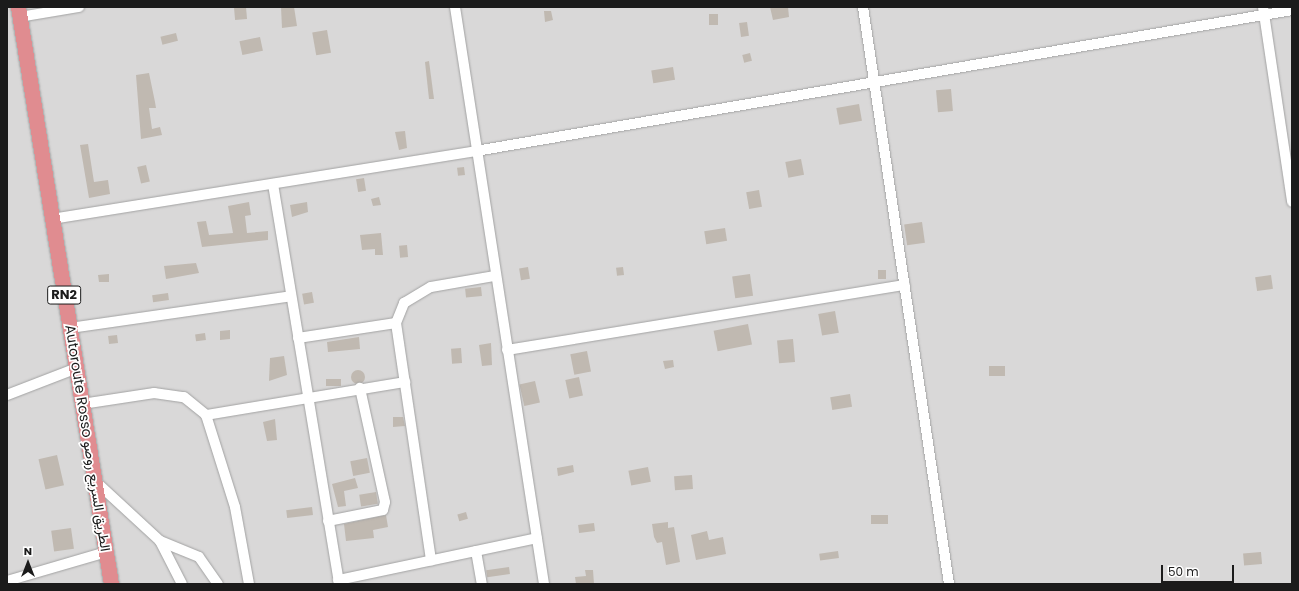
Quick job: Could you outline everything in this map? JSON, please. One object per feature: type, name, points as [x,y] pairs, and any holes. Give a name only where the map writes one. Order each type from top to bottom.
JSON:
[{"type":"highway","name":"Autoroute Rosso الطريق السريع روصو","points":[[18,12],[111,584]]},
{"type":"street","points":[[18,12],[79,7]]},
{"type":"street","points":[[455,7],[495,276],[544,584]]},
{"type":"street","points":[[863,7],[949,584]]},
{"type":"street","points":[[52,219],[476,151],[875,82],[1264,11],[1292,10]]},
{"type":"street","points":[[1264,11],[1292,202]]},
{"type":"street","points":[[273,184],[338,582],[431,560],[537,538]]},
{"type":"street","points":[[431,560],[396,323],[404,303],[432,287],[495,276]]},
{"type":"street","points":[[507,350],[905,285]]},
{"type":"street","points":[[70,328],[291,296]]},
{"type":"street","points":[[298,338],[396,323]]},
{"type":"street","points":[[7,395],[76,368]]},
{"type":"street","points":[[206,415],[307,396],[405,382]]},
{"type":"street","points":[[328,522],[383,510],[385,502],[360,388]]},
{"type":"street","points":[[82,404],[154,393],[184,397],[206,415],[235,508],[249,584]]},
{"type":"street","points":[[95,481],[160,541],[182,584]]},
{"type":"street","points":[[160,541],[199,557],[218,584]]},
{"type":"street","points":[[476,551],[482,584]]},
{"type":"street","points":[[7,581],[106,552]]},
{"type":"shaded area","points":[[7,7],[1292,7],[1292,584],[7,584]]},
{"type":"building","points":[[246,7],[247,19],[235,20],[234,8]]},
{"type":"building","points":[[281,7],[294,7],[297,26],[282,28]]},
{"type":"building","points":[[770,7],[788,7],[789,17],[773,20]]},
{"type":"building","points":[[544,11],[551,11],[553,20],[545,22]]},
{"type":"building","points":[[709,14],[718,14],[718,25],[709,25]]},
{"type":"building","points":[[747,22],[749,36],[741,37],[739,23]]},
{"type":"building","points":[[327,30],[331,53],[316,55],[312,33]]},
{"type":"building","points":[[176,33],[178,41],[162,45],[160,37]]},
{"type":"building","points":[[260,37],[263,51],[242,55],[239,41]]},
{"type":"building","points":[[750,53],[752,61],[744,63],[742,55]]},
{"type":"building","points":[[429,61],[434,99],[429,99],[425,62]]},
{"type":"building","points":[[673,67],[675,80],[653,83],[651,70]]},
{"type":"building","points":[[149,73],[156,108],[149,108],[152,129],[160,127],[162,135],[141,139],[136,75]]},
{"type":"building","points":[[951,89],[953,111],[938,112],[936,90]]},
{"type":"building","points":[[859,104],[862,121],[839,125],[836,108]]},
{"type":"building","points":[[405,131],[407,148],[399,150],[395,132]]},
{"type":"building","points":[[88,144],[94,182],[108,180],[110,194],[89,198],[80,145]]},
{"type":"building","points":[[801,159],[804,175],[788,178],[785,162]]},
{"type":"building","points":[[146,165],[150,182],[141,184],[137,167]]},
{"type":"building","points":[[464,167],[465,175],[458,176],[457,168]]},
{"type":"building","points":[[364,178],[366,191],[358,192],[356,179]]},
{"type":"building","points":[[759,190],[762,207],[749,209],[746,192]]},
{"type":"building","points":[[379,197],[381,205],[373,206],[371,199]]},
{"type":"building","points":[[249,202],[251,215],[245,216],[247,233],[268,231],[268,240],[202,247],[197,222],[206,221],[209,235],[233,233],[228,206]]},
{"type":"building","points":[[307,202],[308,212],[292,217],[290,205]]},
{"type":"building","points":[[922,222],[925,243],[907,245],[904,225]]},
{"type":"building","points":[[725,228],[727,241],[706,244],[704,231]]},
{"type":"building","points":[[381,233],[383,255],[375,255],[375,249],[362,250],[360,235]]},
{"type":"building","points":[[407,245],[408,257],[400,258],[399,246]]},
{"type":"building","points":[[196,263],[199,273],[166,279],[164,266]]},
{"type":"building","points":[[528,267],[530,279],[521,280],[519,268]]},
{"type":"building","points":[[623,267],[624,275],[617,276],[616,268]]},
{"type":"building","points":[[878,270],[886,270],[886,279],[878,279]]},
{"type":"building","points":[[109,274],[109,282],[99,282],[98,275]]},
{"type":"building","points":[[750,274],[753,296],[735,298],[732,277]]},
{"type":"building","points":[[1271,275],[1273,289],[1257,291],[1255,277]]},
{"type":"building","points":[[481,287],[482,296],[466,298],[465,289]]},
{"type":"building","points":[[312,292],[314,303],[304,305],[302,294]]},
{"type":"building","points":[[168,293],[169,300],[153,302],[152,295]]},
{"type":"building","points":[[835,311],[839,333],[822,336],[818,314]]},
{"type":"building","points":[[748,324],[752,345],[718,351],[714,331]]},
{"type":"building","points":[[230,330],[230,339],[220,340],[220,331]]},
{"type":"building","points":[[205,333],[206,340],[196,341],[195,334]]},
{"type":"building","points":[[117,335],[118,343],[109,344],[108,336]]},
{"type":"building","points":[[359,337],[360,349],[328,352],[327,342]]},
{"type":"building","points":[[793,339],[795,362],[779,363],[777,340]]},
{"type":"building","points":[[491,343],[492,365],[482,366],[479,345]]},
{"type":"building","points":[[461,348],[462,363],[452,364],[451,349]]},
{"type":"building","points":[[587,351],[591,372],[574,375],[570,354]]},
{"type":"building","points":[[284,356],[287,375],[269,381],[270,358]]},
{"type":"building","points":[[673,360],[674,367],[665,369],[663,361]]},
{"type":"building","points":[[989,366],[1005,366],[1005,376],[989,376]]},
{"type":"building","points":[[358,370],[363,372],[365,377],[363,382],[358,384],[353,382],[351,377],[353,372]]},
{"type":"building","points":[[579,377],[583,396],[569,398],[565,380]]},
{"type":"building","points":[[326,379],[341,379],[341,386],[326,386]]},
{"type":"building","points":[[535,381],[540,402],[524,406],[519,385]]},
{"type":"building","points":[[850,394],[852,407],[832,410],[830,397]]},
{"type":"building","points":[[393,417],[403,417],[405,426],[393,427]]},
{"type":"building","points":[[275,419],[277,440],[267,441],[263,422]]},
{"type":"building","points":[[57,455],[64,485],[45,489],[38,459]]},
{"type":"building","points":[[367,458],[370,473],[353,476],[350,461]]},
{"type":"building","points":[[573,465],[574,472],[558,476],[557,468]]},
{"type":"building","points":[[648,467],[651,482],[631,486],[628,471]]},
{"type":"building","points":[[692,475],[693,489],[675,490],[674,476]]},
{"type":"building","points":[[355,478],[358,488],[344,491],[346,506],[338,507],[332,484]]},
{"type":"building","points":[[376,492],[378,504],[361,507],[359,495]]},
{"type":"building","points":[[312,507],[313,515],[287,518],[286,510]]},
{"type":"building","points":[[466,512],[468,519],[459,521],[457,514]]},
{"type":"building","points":[[386,515],[388,527],[373,530],[374,538],[346,541],[344,524]]},
{"type":"building","points":[[871,515],[888,515],[888,524],[871,524]]},
{"type":"building","points":[[668,522],[668,528],[674,527],[680,562],[666,565],[662,542],[657,543],[654,537],[652,524]]},
{"type":"building","points":[[594,523],[595,531],[579,533],[578,525]]},
{"type":"building","points":[[71,528],[74,549],[54,552],[51,531]]},
{"type":"building","points":[[707,531],[709,540],[723,537],[726,554],[696,560],[691,535]]},
{"type":"building","points":[[838,551],[839,558],[820,561],[819,554]]},
{"type":"building","points":[[1261,552],[1262,564],[1244,566],[1243,554]]},
{"type":"building","points":[[509,567],[510,574],[487,577],[486,570]]},
{"type":"building","points":[[585,570],[593,570],[594,584],[576,584],[575,577],[586,576]]}]
